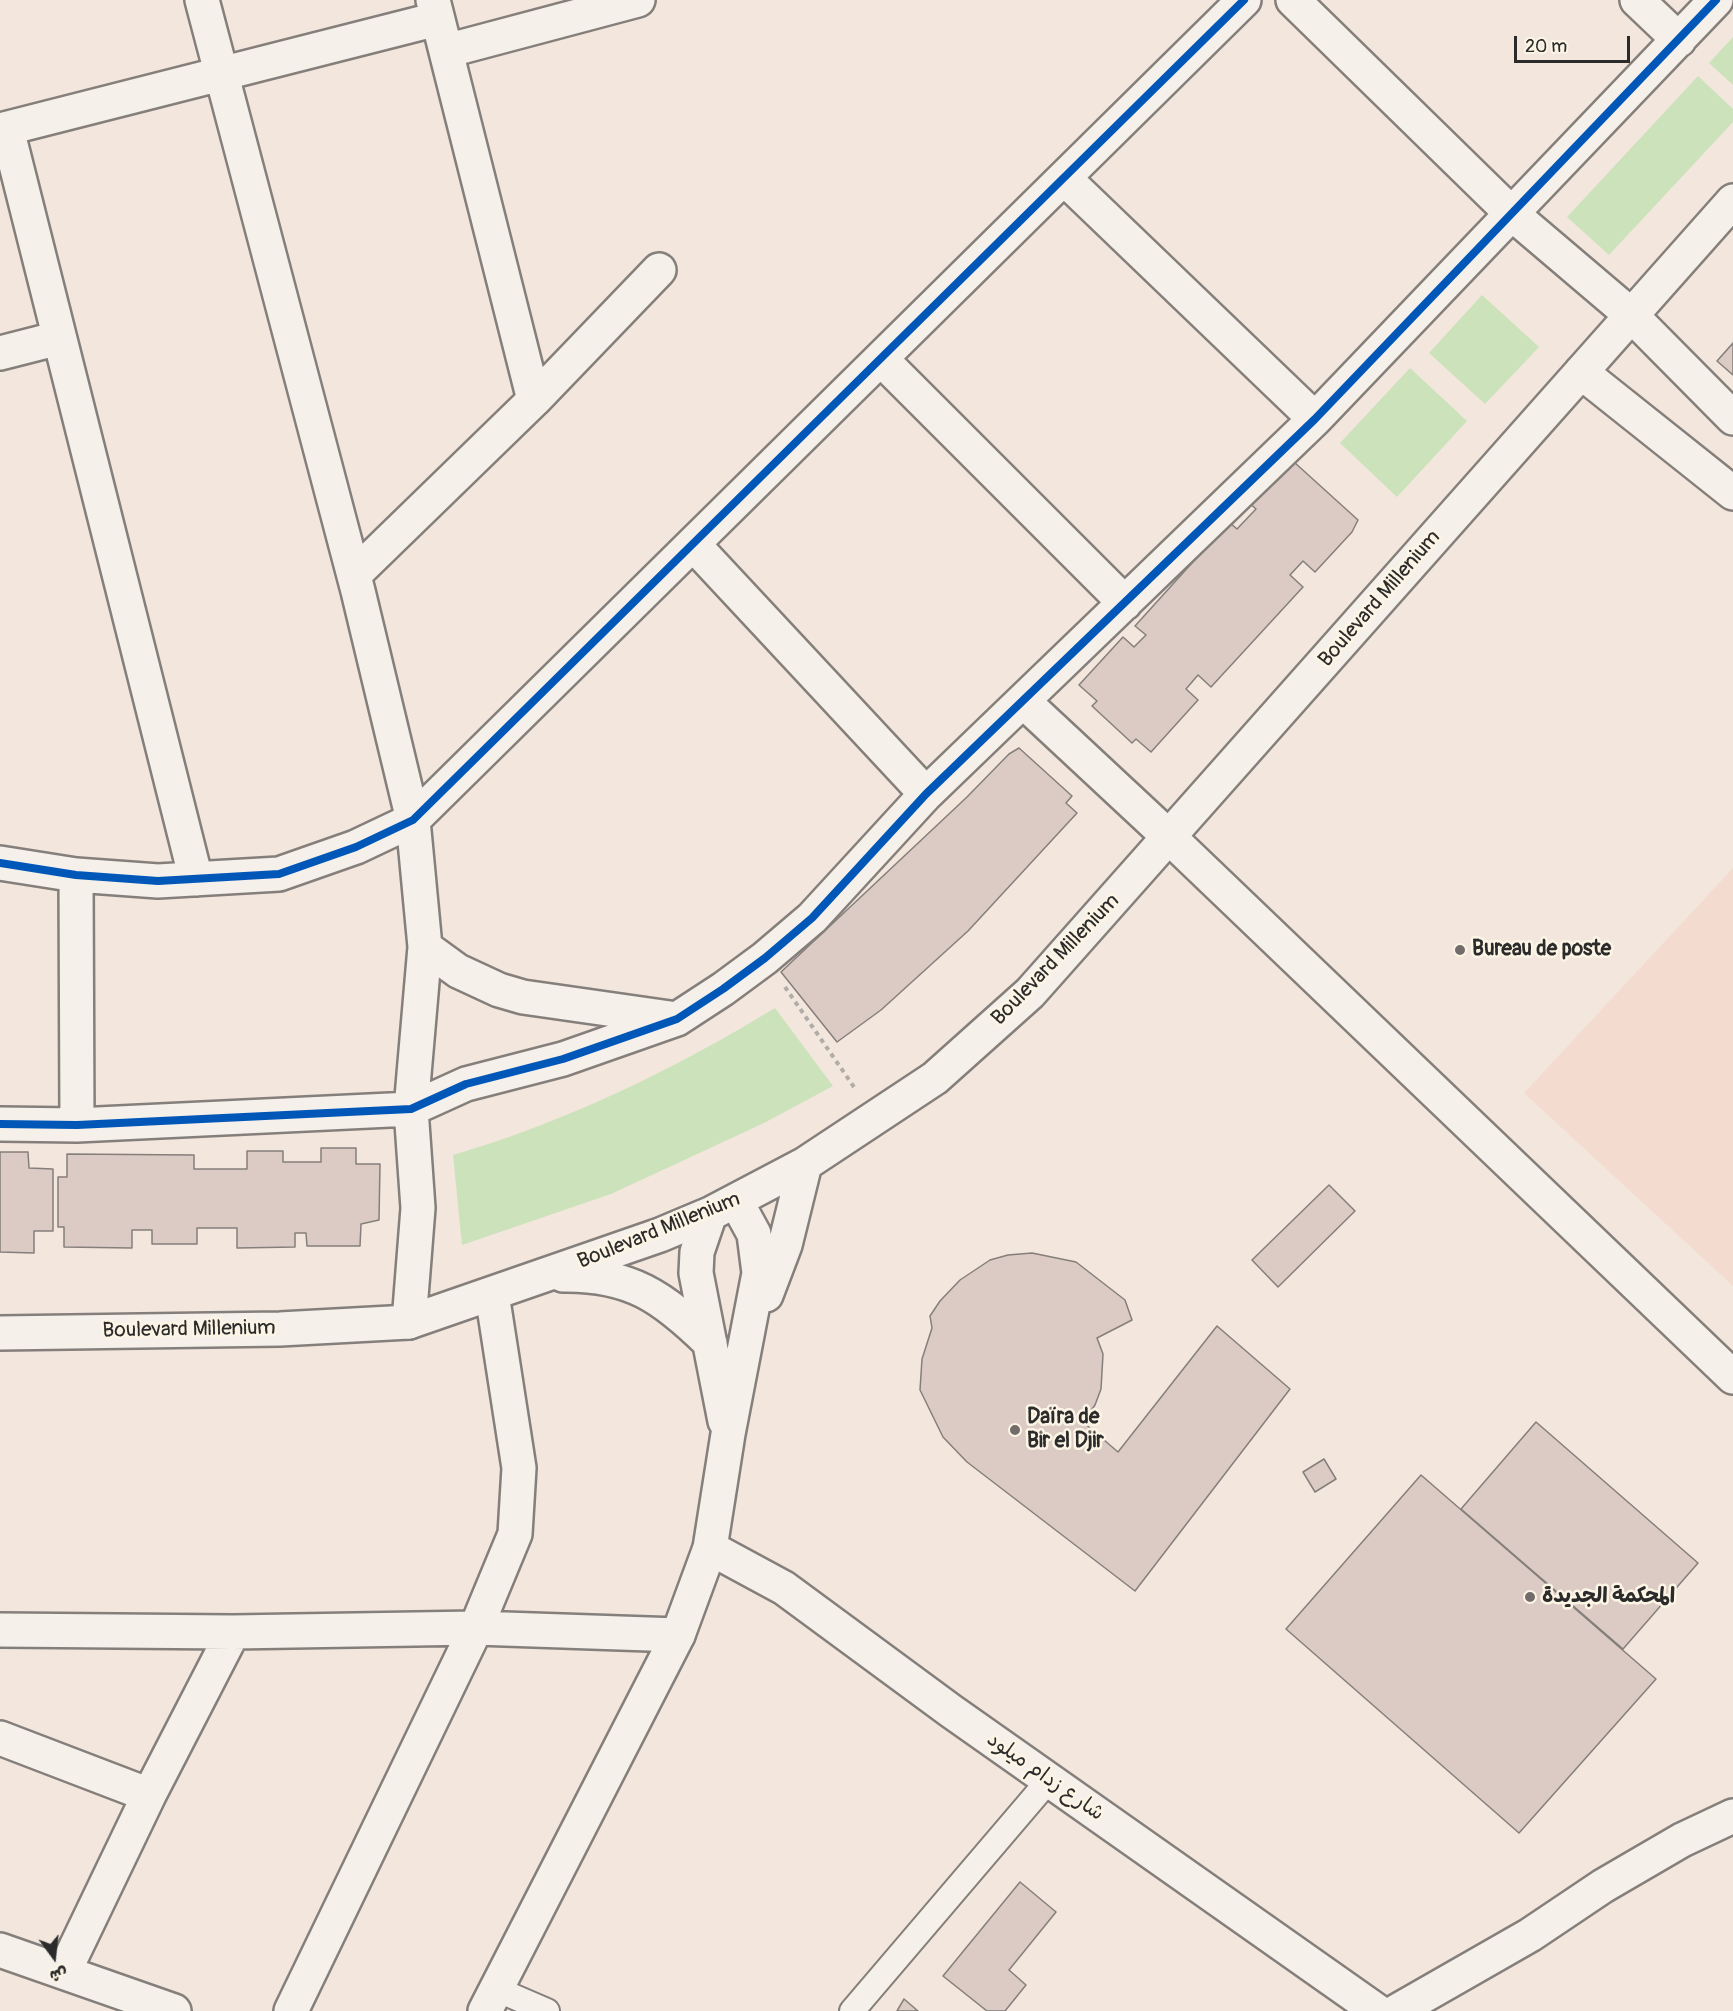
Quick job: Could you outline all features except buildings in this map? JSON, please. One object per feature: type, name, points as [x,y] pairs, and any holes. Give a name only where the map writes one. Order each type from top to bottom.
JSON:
[{"type":"street","points":[[202,0],[354,575],[413,820],[425,947],[411,1109],[418,1208],[409,1322]]},
{"type":"street","points":[[446,51],[638,0]]},
{"type":"street","points":[[0,863],[76,875],[158,881],[279,874],[356,847],[413,820],[1244,0]]},
{"type":"street","points":[[1293,0],[1511,213],[1631,315],[1733,418]]},
{"type":"street","points":[[1637,0],[1679,40]]},
{"type":"street","points":[[0,1124],[77,1125],[411,1109],[466,1084],[563,1059],[677,1019],[765,958],[812,918],[926,794],[1315,419],[1716,0]]},
{"type":"street","points":[[196,879],[4,129],[222,76],[435,9],[534,400]]},
{"type":"street","points":[[1064,178],[1315,419]]},
{"type":"street","name":"Boulevard Millenium","points":[[0,1333],[280,1329],[409,1322],[549,1275],[723,1207],[805,1164],[935,1078],[1030,993],[1733,201]]},
{"type":"street","points":[[354,575],[534,400],[659,270]]},
{"type":"street","points":[[0,353],[59,338]]},
{"type":"street","points":[[881,359],[1125,603]]},
{"type":"street","points":[[1581,372],[1733,493]]},
{"type":"street","points":[[693,544],[926,794]]},
{"type":"street","points":[[1023,701],[1169,837],[1733,1377]]},
{"type":"street","points":[[76,875],[77,1125]]},
{"type":"street","points":[[425,947],[472,979],[523,997],[677,1019]]},
{"type":"street","points":[[748,1339],[785,1245],[805,1164]]},
{"type":"street","points":[[491,2000],[678,1635],[711,1548],[728,1434],[759,1273],[759,1254],[754,1234],[723,1207],[697,1252],[696,1272],[728,1434]]},
{"type":"street","points":[[549,1275],[588,1275],[621,1281],[652,1294],[680,1314],[710,1343]]},
{"type":"street","points":[[291,2011],[476,1628],[515,1534],[519,1468],[492,1294]]},
{"type":"street","name":"شارع زدام ميلود","points":[[711,1548],[784,1588],[1049,1780],[1377,2011]]},
{"type":"street","points":[[0,1630],[233,1632],[476,1628],[678,1635]]},
{"type":"street","points":[[64,1972],[149,1795],[233,1632]]},
{"type":"street","points":[[0,1738],[149,1795]]},
{"type":"street","points":[[1397,2011],[1530,1935],[1682,1840],[1733,1816]]},
{"type":"street","points":[[0,1950],[174,2011]]},
{"type":"lane","points":[[852,2011],[1049,1780]]},
{"type":"lane","points":[[491,2000],[547,2011]]},
{"type":"path","points":[[765,958],[875,1117]]},
{"type":"shaded area","points":[[1733,868],[1733,1286],[1524,1093]]},
{"type":"green space","points":[[1733,37],[1733,85],[1709,63]]},
{"type":"green space","points":[[1698,76],[1733,109],[1733,122],[1609,255],[1567,217]]},
{"type":"green space","points":[[1482,295],[1539,347],[1485,404],[1429,353]]},
{"type":"green space","points":[[1410,368],[1467,421],[1397,497],[1340,443]]},
{"type":"green space","points":[[775,1008],[833,1086],[764,1123],[611,1194],[462,1245],[453,1155],[537,1127],[619,1092],[698,1052]]},
{"type":"cycle path","points":[[0,863],[76,875],[158,881],[279,874],[356,847],[413,820],[1244,0]]},
{"type":"cycle path","points":[[0,1124],[77,1125],[411,1109],[466,1084],[563,1059],[677,1019],[723,989],[765,958],[812,918],[926,794],[1315,419],[1716,0]]},
{"type":"place","name":"Bureau de poste","points":[[1460,950]]},
{"type":"place","name":"Daïra de Bir el Djir","points":[[1015,1430]]},
{"type":"place","name":"المحكمة الجديدة","points":[[1530,1597]]}]
